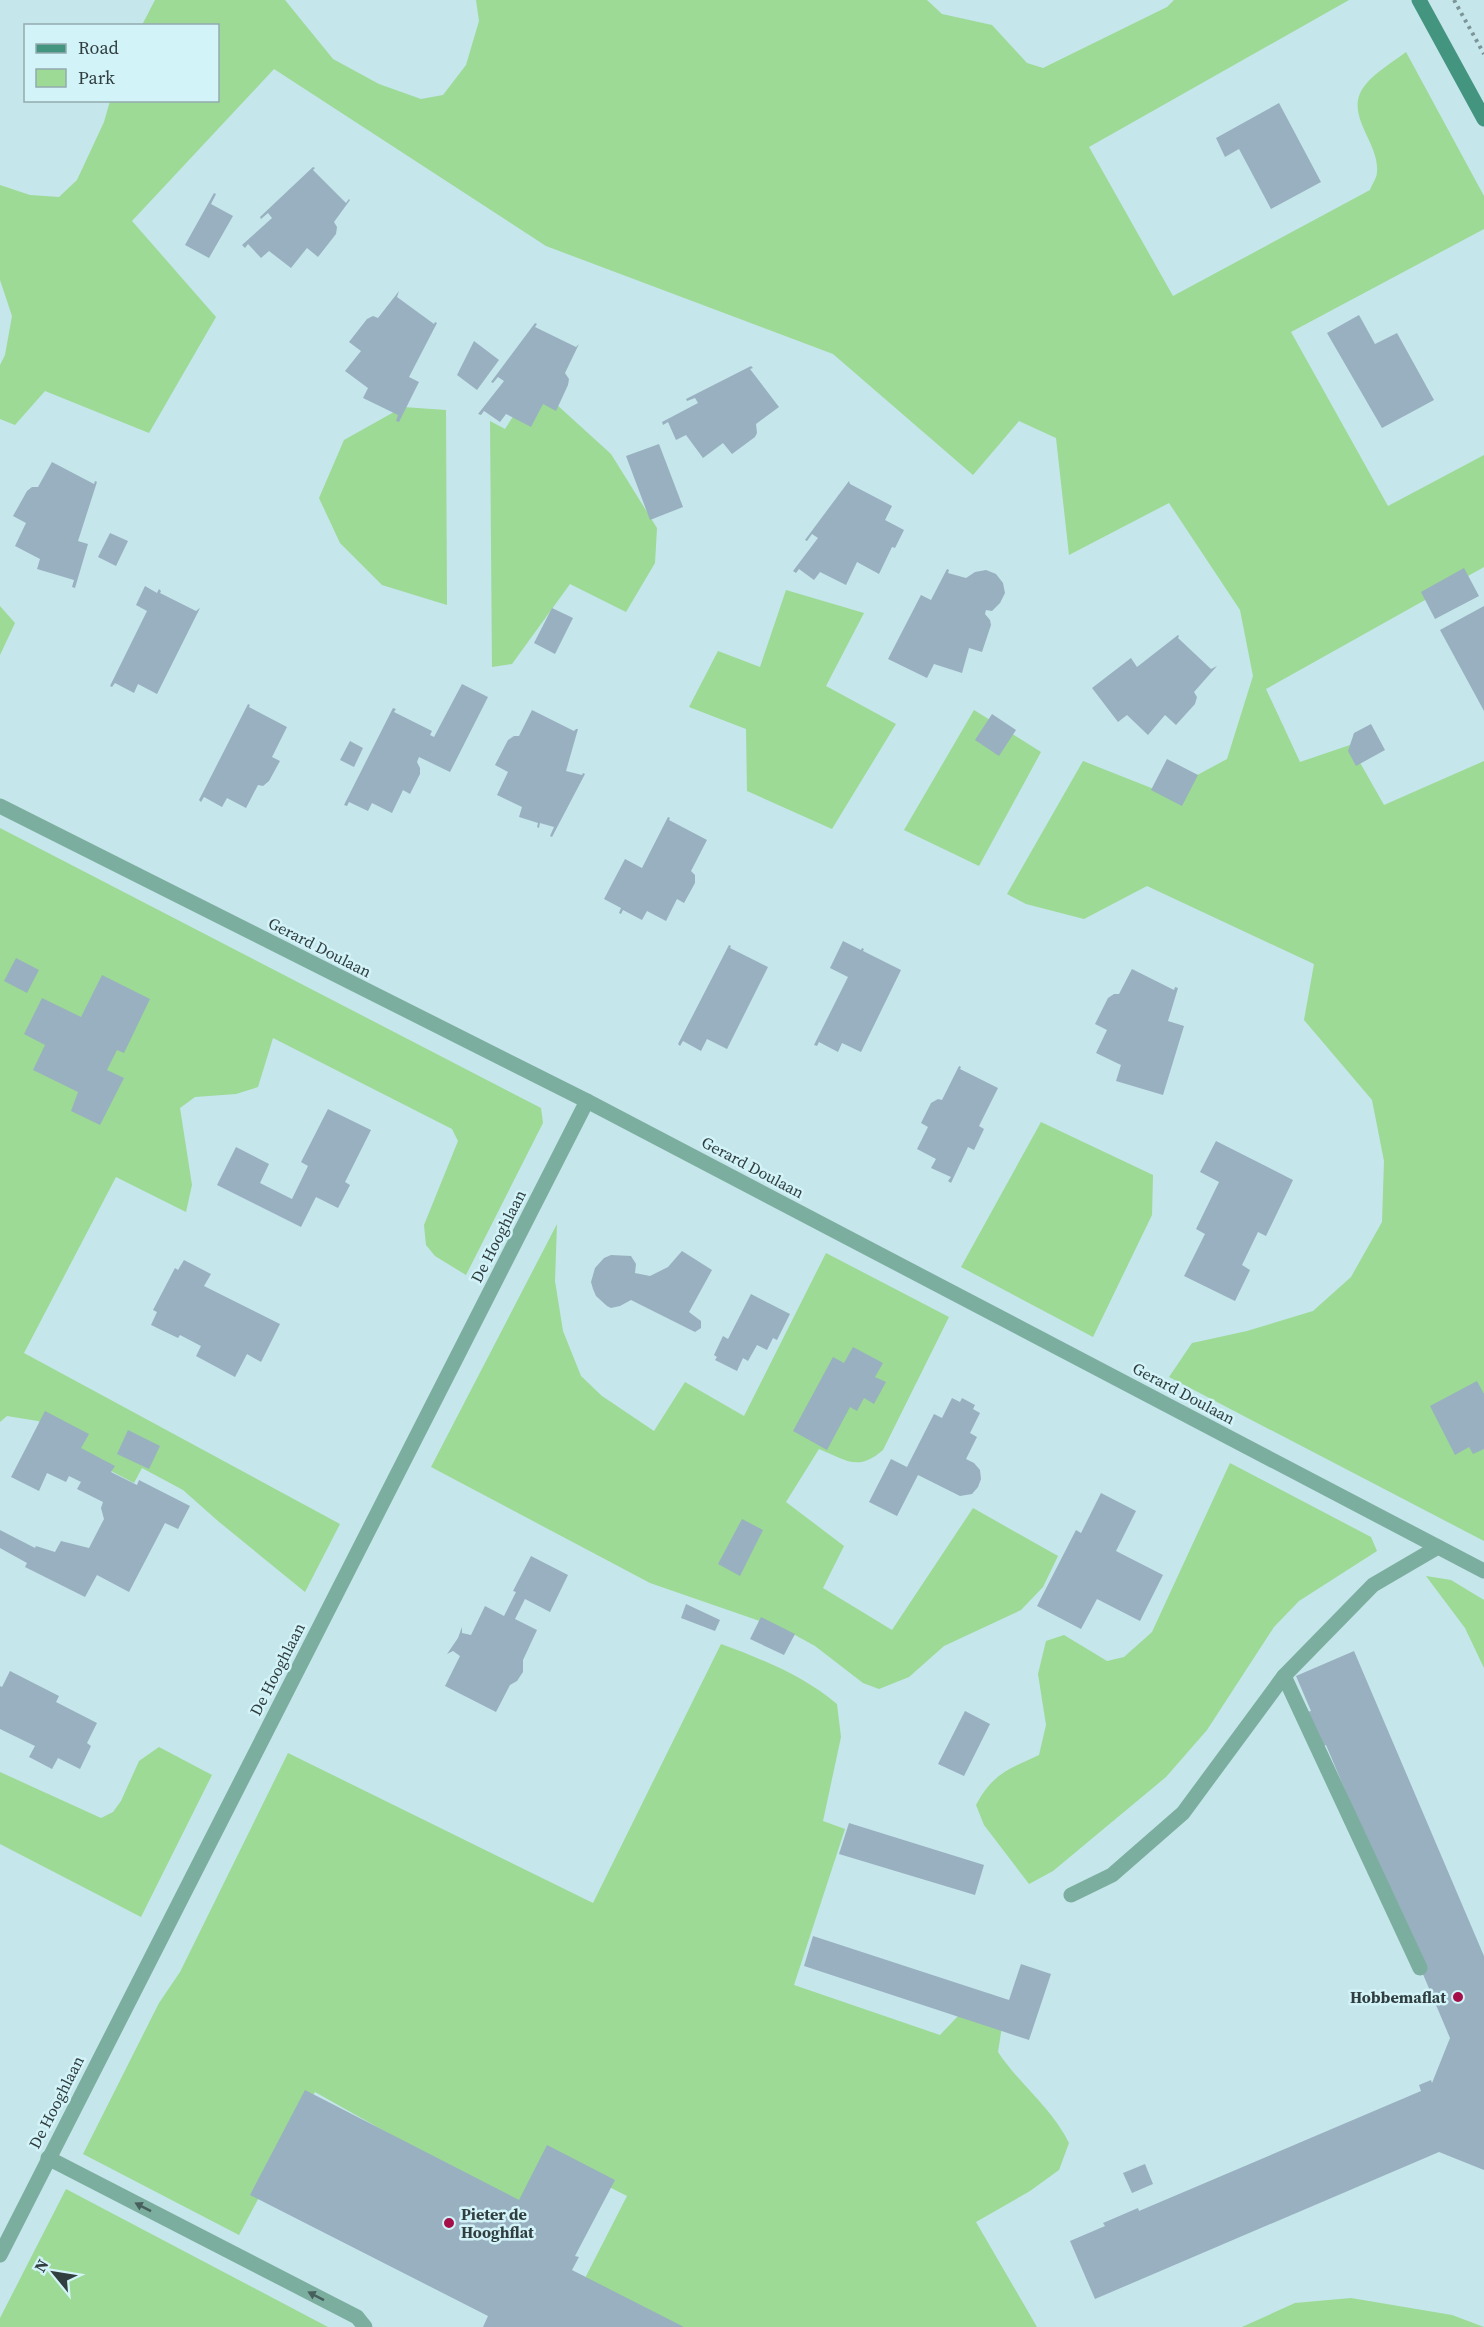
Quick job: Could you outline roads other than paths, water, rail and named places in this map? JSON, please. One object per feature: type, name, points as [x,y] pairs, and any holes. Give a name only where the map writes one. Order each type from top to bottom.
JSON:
[{"type":"main road","points":[[1419,0],[1484,117]]},
{"type":"street","name":"Gerard Doulaan","points":[[0,806],[587,1101],[1484,1571]]},
{"type":"street","name":"De Hooghlaan","points":[[0,2255],[587,1101]]},
{"type":"street","points":[[1071,1895],[1112,1875],[1183,1814],[1284,1676],[1373,1585],[1438,1547]]},
{"type":"street","points":[[1284,1676],[1420,1968]]},
{"type":"street","points":[[48,2158],[357,2317],[365,2327]]},
{"type":"place","name":"Hobbemaflat","points":[[1458,1997]]},
{"type":"place","name":"Pieter de Hooghflat","points":[[449,2223]]}]
